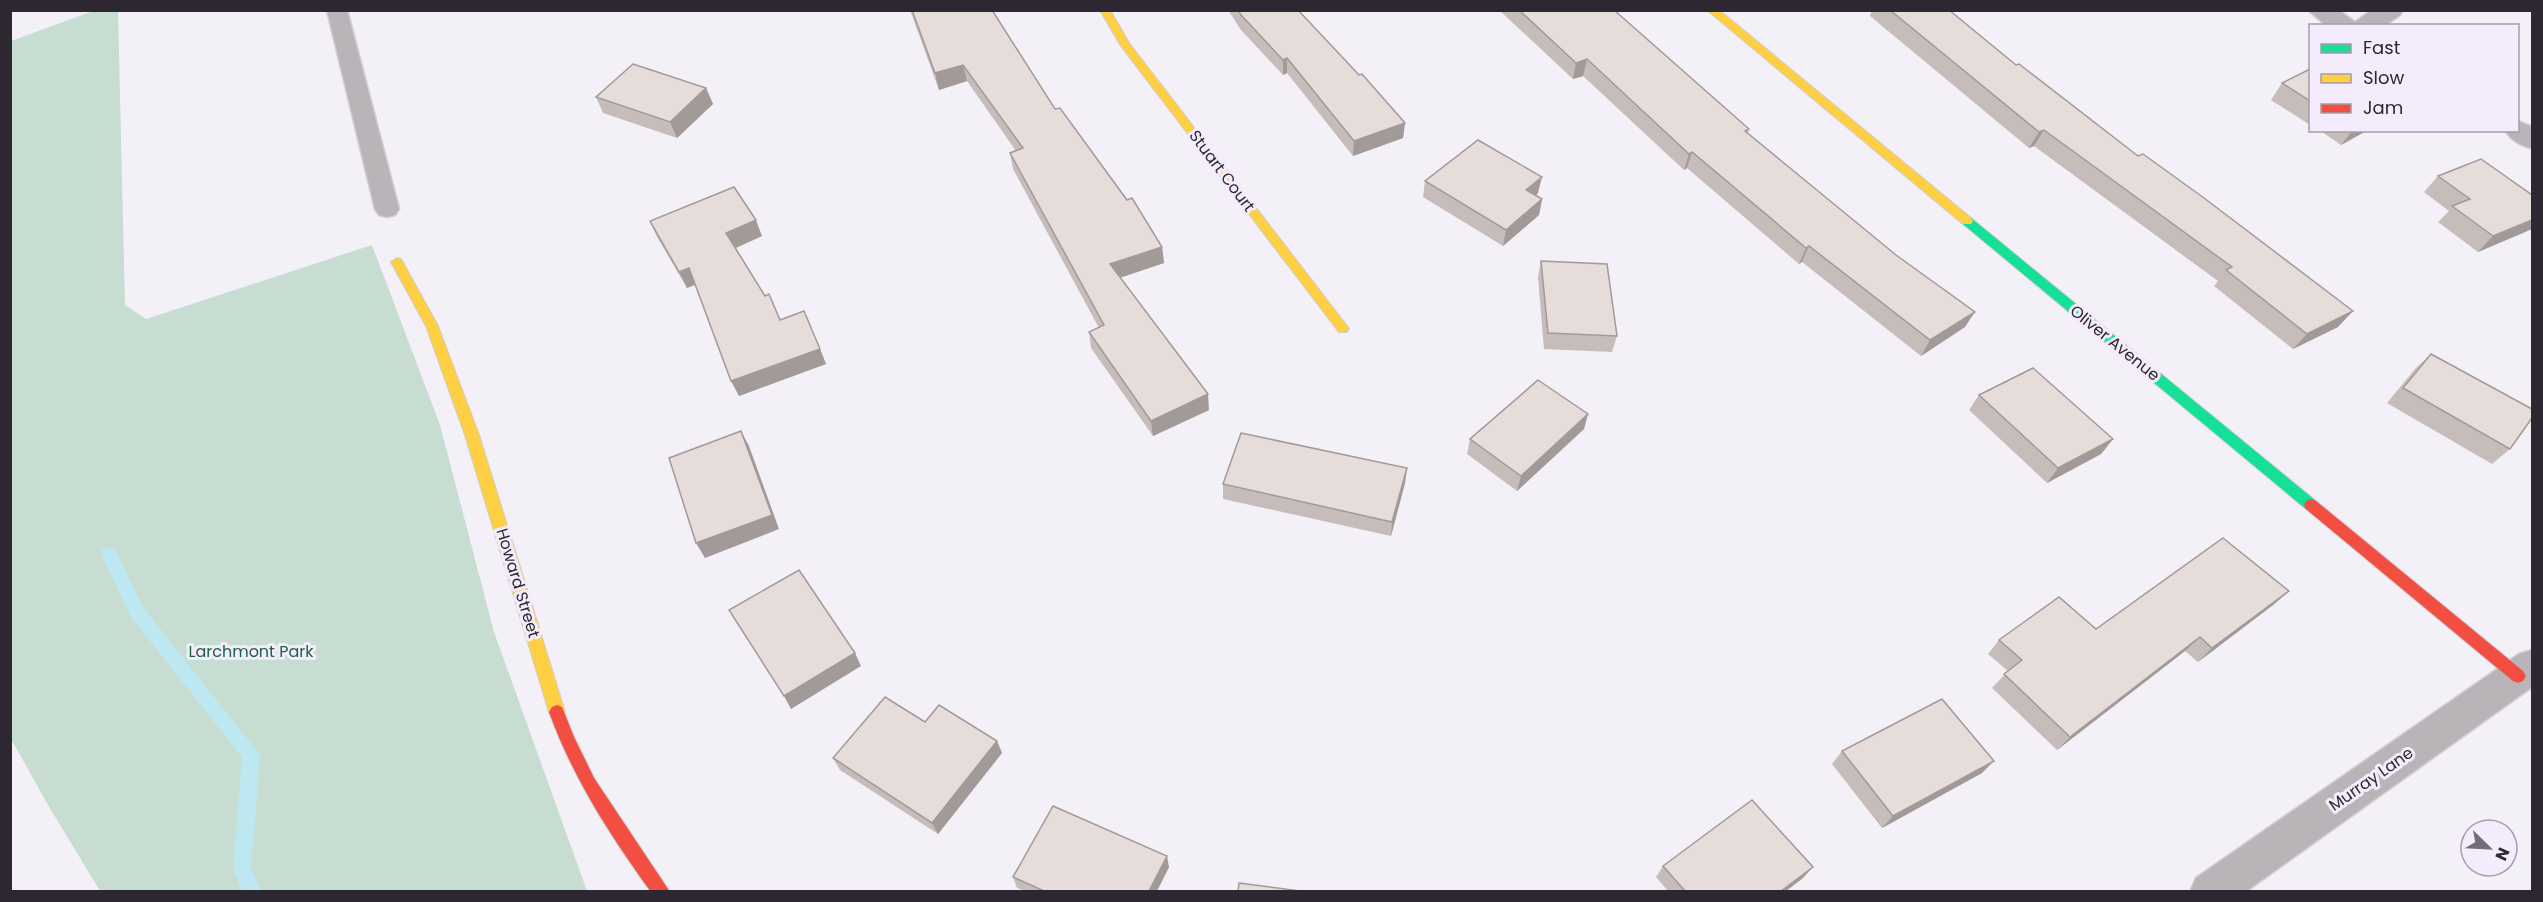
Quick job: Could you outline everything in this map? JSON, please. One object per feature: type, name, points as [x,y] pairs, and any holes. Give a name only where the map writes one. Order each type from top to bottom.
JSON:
[{"type":"street","name":"Stuart Court","points":[[1105,10],[1135,57],[1343,329]]},
{"type":"street","name":"Oliver Avenue","points":[[1712,10],[2525,671]]},
{"type":"street","points":[[2320,10],[2341,24]]},
{"type":"street","points":[[2368,24],[2391,10]]},
{"type":"street","points":[[2519,131],[2532,139]]},
{"type":"street","name":"Howard Street","points":[[397,262],[432,326],[472,435],[567,743],[612,823],[662,891]]},
{"type":"street","name":"Murray Lane","points":[[2210,891],[2525,671]]},
{"type":"lane","points":[[337,10],[387,209]]},
{"type":"green space","name":"Larchmont Park","points":[[96,10],[118,11],[125,305],[146,319],[372,245],[440,425],[494,632],[587,891],[100,891],[10,737],[11,41]]},
{"type":"building","points":[[912,10],[992,10],[1055,109],[1060,108],[1127,200],[1132,198],[1162,247],[1110,264],[1208,394],[1151,421],[1089,332],[1104,325],[1010,153],[1023,148],[963,65],[935,73]]},
{"type":"building","points":[[1238,10],[1298,10],[1359,75],[1362,74],[1405,123],[1354,141],[1287,58],[1283,60]]},
{"type":"building","points":[[1519,10],[1614,10],[1749,129],[1745,131],[1896,255],[1975,312],[1930,340],[1809,246],[1806,248],[1692,152],[1689,154],[1587,59],[1576,63]]},
{"type":"building","points":[[1890,10],[1949,10],[2016,65],[2019,64],[2138,156],[2143,154],[2353,311],[2307,334],[2226,270],[2232,267],[2044,130],[2039,132]]},
{"type":"building","points":[[633,64],[706,88],[670,122],[596,97]]},
{"type":"building","points":[[2309,70],[2309,100],[2282,83]]},
{"type":"building","points":[[1478,140],[1542,177],[1526,190],[1542,199],[1506,230],[1425,181]]},
{"type":"building","points":[[2481,159],[2532,195],[2532,220],[2493,236],[2452,206],[2470,199],[2438,176]]},
{"type":"building","points":[[734,187],[756,220],[726,233],[765,296],[769,294],[780,320],[804,311],[820,349],[731,381],[689,268],[679,272],[650,221]]},
{"type":"building","points":[[1541,261],[1607,264],[1617,336],[1548,333]]},
{"type":"building","points":[[2431,354],[2532,409],[2532,418],[2510,449],[2403,388]]},
{"type":"building","points":[[2033,368],[2113,439],[2058,468],[1979,395]]},
{"type":"building","points":[[1538,380],[1588,414],[1521,476],[1470,439]]},
{"type":"building","points":[[741,431],[772,515],[696,543],[669,458]]},
{"type":"building","points":[[1241,433],[1407,468],[1392,522],[1223,484]]},
{"type":"building","points":[[2223,538],[2289,591],[2212,648],[2200,637],[2070,737],[2004,674],[2022,660],[1999,640],[2059,597],[2096,629]]},
{"type":"building","points":[[799,570],[855,653],[784,696],[729,610]]},
{"type":"building","points":[[885,697],[925,722],[939,705],[997,741],[932,823],[833,758]]},
{"type":"building","points":[[1942,699],[1994,761],[1893,816],[1842,751]]},
{"type":"building","points":[[1752,800],[1813,867],[1781,891],[1685,891],[1663,866]]},
{"type":"building","points":[[1053,806],[1167,856],[1149,891],[1044,891],[1013,877]]},
{"type":"building","points":[[1239,883],[1300,891],[1238,891]]},
{"type":"waterway","points":[[109,554],[137,612],[251,755],[242,870],[253,892]]},
{"type":"traffic: fast","points":[[1967,221],[2311,505]]},
{"type":"traffic: slow","points":[[1105,10],[1125,44],[1343,329]]},
{"type":"traffic: slow","points":[[1712,10],[1967,221]]},
{"type":"traffic: slow","points":[[397,262],[432,326],[472,435],[557,712]]},
{"type":"traffic: jam","points":[[2311,505],[2518,676]]},
{"type":"traffic: jam","points":[[557,712],[576,761],[589,784],[616,828],[662,892]]}]
